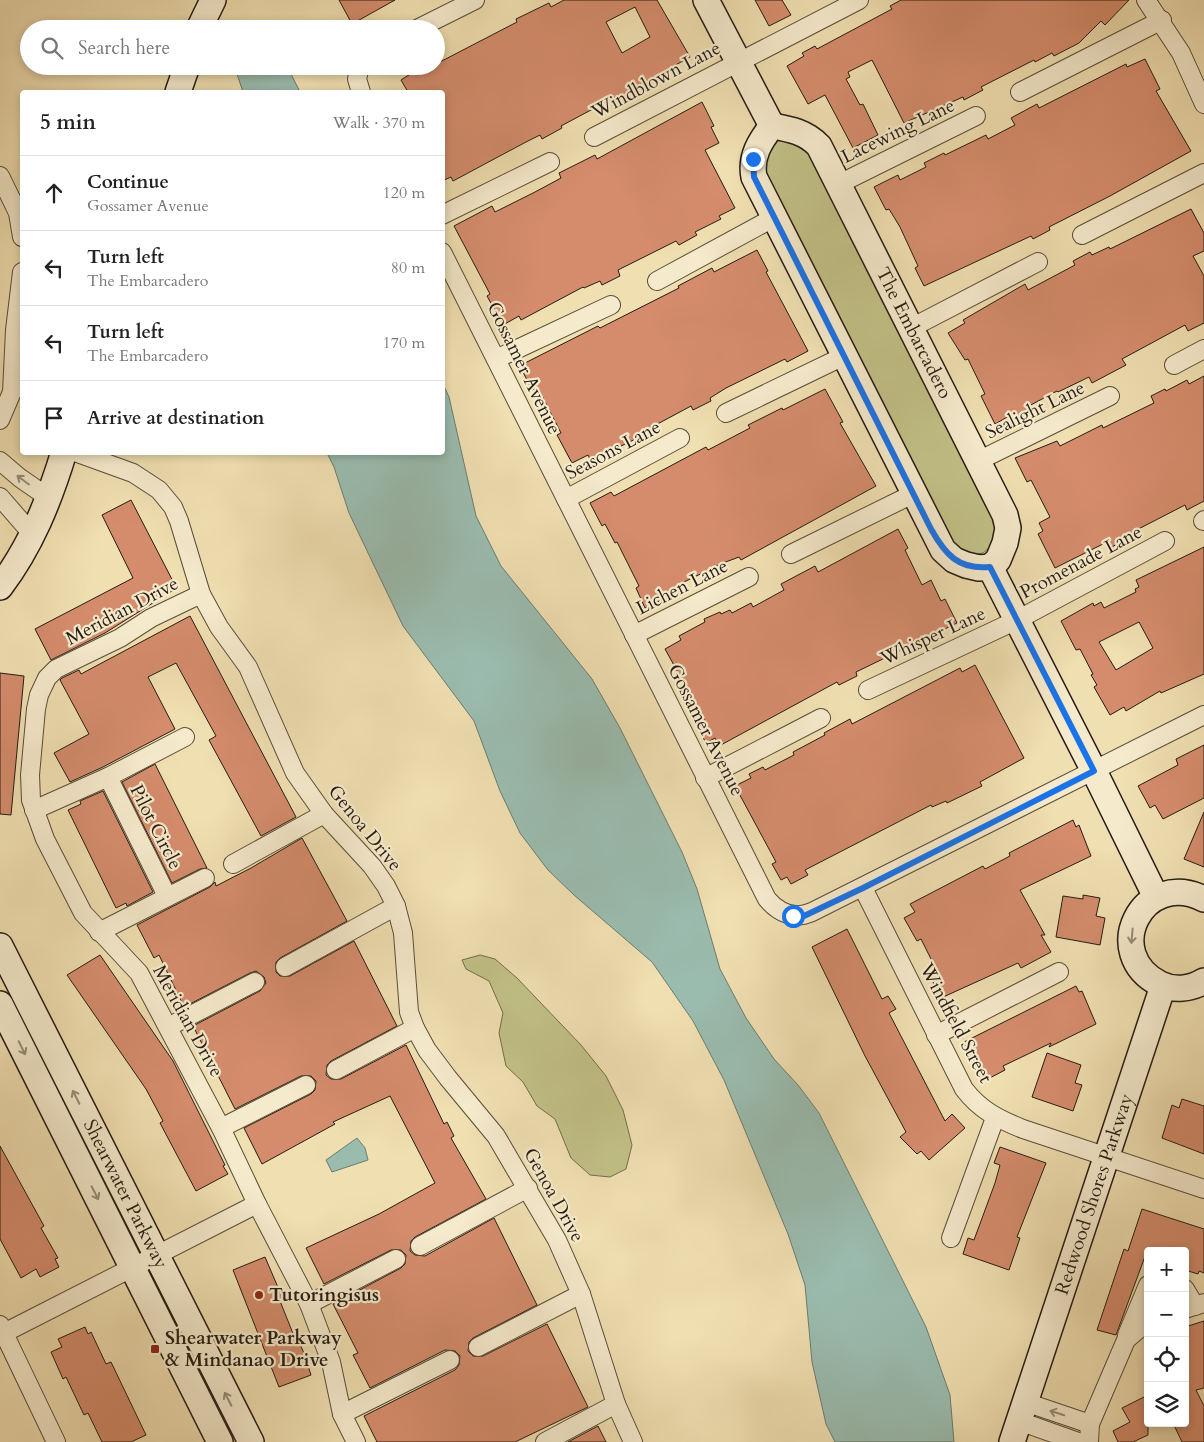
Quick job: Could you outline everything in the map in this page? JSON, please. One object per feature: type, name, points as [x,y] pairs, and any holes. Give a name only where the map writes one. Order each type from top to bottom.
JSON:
[{"type":"street","points":[[203,20],[213,0]]},
{"type":"street","points":[[435,20],[475,0]]},
{"type":"street","points":[[706,0],[772,126],[761,140],[753,159],[752,168],[913,494],[943,550],[954,560],[966,565],[979,568],[990,567],[1156,897]]},
{"type":"street","name":"Windblown Lane","points":[[594,136],[858,0]]},
{"type":"street","points":[[1146,0],[1162,20],[1181,53],[1204,104]]},
{"type":"street","points":[[1020,92],[1162,20]]},
{"type":"street","points":[[179,90],[183,75]]},
{"type":"street","points":[[358,75],[357,79],[360,90]]},
{"type":"street","name":"Lacewing Lane","points":[[839,184],[976,116]]},
{"type":"street","name":"The Embarcadero","points":[[772,126],[791,129],[814,141],[839,184],[1005,515],[1008,528],[998,560],[990,567]]},
{"type":"street","points":[[445,214],[550,162]]},
{"type":"street","points":[[1082,235],[1204,173]]},
{"type":"street","points":[[0,176],[16,206],[20,227]]},
{"type":"street","points":[[657,281],[775,217]]},
{"type":"street","name":"Gossamer Avenue","points":[[445,258],[705,778],[767,899],[774,907],[793,916],[804,916],[1204,716]]},
{"type":"street","points":[[912,328],[1038,262]]},
{"type":"street","points":[[0,420],[12,396],[15,330],[20,289]]},
{"type":"street","points":[[496,360],[611,304]]},
{"type":"street","points":[[1174,364],[1204,349]]},
{"type":"street","points":[[726,413],[844,356]]},
{"type":"street","name":"Sealight Lane","points":[[978,461],[1110,396]]},
{"type":"street","name":"Seasons Lane","points":[[566,499],[680,438]]},
{"type":"street","points":[[0,587],[33,535],[49,498],[63,455]]},
{"type":"street","name":"Genoa Drive","points":[[83,455],[134,473],[160,490],[168,499],[180,521],[201,594],[219,627],[248,667],[295,773],[324,814],[372,866],[386,886],[396,906],[403,933],[409,1012],[415,1028],[427,1050],[496,1136],[557,1240],[581,1294],[616,1404],[633,1442]]},
{"type":"street","points":[[0,461],[20,478],[49,498]]},
{"type":"street","points":[[791,554],[913,494]]},
{"type":"street","points":[[0,497],[33,535]]},
{"type":"street","name":"Promenade Lane","points":[[1017,620],[1165,541]]},
{"type":"street","name":"Lichen Lane","points":[[634,635],[749,577]]},
{"type":"street","name":"Meridian Drive","points":[[201,594],[152,618],[120,638],[56,669],[47,678],[38,694],[36,709],[30,775],[34,810],[45,839],[83,913],[139,974],[221,1128],[257,1204],[309,1304],[331,1362],[342,1414],[356,1442]]},
{"type":"street","name":"Whisper Lane","points":[[868,690],[1017,620]]},
{"type":"street","points":[[705,778],[821,718]]},
{"type":"street","name":"Pilot Circle","points":[[34,810],[108,777],[185,737]]},
{"type":"street","name":"Pilot Circle","points":[[108,777],[167,896]]},
{"type":"street","points":[[233,864],[324,814]]},
{"type":"street","name":"Pilot Circle","points":[[99,932],[205,878]]},
{"type":"street","name":"Windfield Street","points":[[863,888],[936,1035],[964,1089],[973,1101],[995,1118],[1204,1189]]},
{"type":"street","points":[[1204,899],[1186,892],[1175,892],[1156,897],[1139,912],[1131,932],[1130,944],[1137,965],[1153,981],[1163,986],[1183,988],[1204,981]]},
{"type":"street","points":[[285,967],[396,906]]},
{"type":"street","name":"Shearwater Parkway","points":[[0,946],[250,1442]]},
{"type":"street","points":[[936,1035],[1059,972]]},
{"type":"street","points":[[168,1027],[255,982]]},
{"type":"street","name":"Redwood Shores Parkway","points":[[1019,1421],[1163,986]]},
{"type":"street","name":"Shearwater Parkway","points":[[0,1004],[220,1442]]},
{"type":"street","points":[[336,1070],[415,1028]]},
{"type":"street","points":[[221,1128],[306,1085]]},
{"type":"street","points":[[951,1238],[995,1118]]},
{"type":"street","points":[[420,1246],[528,1188]]},
{"type":"street","points":[[56,1442],[1,1331],[134,1268],[257,1204]]},
{"type":"street","points":[[309,1304],[396,1259]]},
{"type":"street","points":[[1089,1442],[1090,1424],[1145,1292]]},
{"type":"street","points":[[1187,1292],[1195,1306]]},
{"type":"street","points":[[478,1347],[581,1294]]},
{"type":"street","points":[[1126,1340],[1144,1324]]},
{"type":"street","points":[[342,1414],[450,1360]]},
{"type":"street","points":[[545,1442],[616,1404]]},
{"type":"street","points":[[1019,1421],[1090,1424]]},
{"type":"street","points":[[1019,1421],[1078,1442]]},
{"type":"shaded area","points":[[237,75],[292,75],[299,90],[242,90]]},
{"type":"shaded area","points":[[774,139],[803,140],[1000,530],[991,545],[983,553],[955,552],[760,177]]},
{"type":"shaded area","points":[[445,388],[449,397],[476,516],[501,566],[592,679],[620,728],[682,852],[697,889],[720,969],[746,1018],[774,1059],[798,1085],[819,1113],[926,1327],[950,1395],[954,1442],[835,1442],[826,1424],[812,1362],[805,1285],[788,1234],[724,1080],[693,1021],[652,962],[548,870],[520,833],[500,791],[474,721],[403,626],[349,513],[334,467],[328,455],[445,455]]},
{"type":"shaded area","points":[[480,955],[495,959],[517,978],[581,1045],[606,1076],[623,1110],[632,1145],[626,1169],[610,1177],[590,1175],[571,1158],[555,1119],[537,1106],[523,1082],[506,1066],[499,1033],[503,1013],[489,981],[466,969],[462,960]]},
{"type":"shaded area","points":[[357,1138],[365,1148],[368,1160],[332,1172],[326,1160]]},
{"type":"building","points":[[339,0],[395,0],[359,20],[350,20]]},
{"type":"building","points":[[564,0],[657,0],[690,57],[622,99],[619,95],[561,126],[562,128],[542,139],[540,135],[453,181],[451,177],[445,180],[445,90],[407,90],[401,80],[409,75],[445,75],[445,59],[517,22],[516,19],[549,3],[551,7]],"holes":[[[635,7],[650,37],[622,53],[606,22]]]},
{"type":"building","points":[[755,0],[782,0],[791,15],[769,26]]},
{"type":"building","points":[[901,0],[1129,0],[1105,25],[1101,21],[1079,43],[1054,56],[1052,53],[1035,62],[1034,60],[981,87],[983,90],[964,100],[963,97],[904,123],[872,60],[848,72],[850,77],[846,79],[860,105],[863,104],[878,135],[853,148],[825,95],[808,104],[787,66],[804,56],[802,53],[815,46],[817,49],[892,9],[890,6]]},
{"type":"building","points":[[1145,59],[1160,89],[1156,91],[1191,151],[1049,227],[1050,230],[1033,239],[1031,236],[924,286],[915,268],[918,266],[900,227],[889,209],[886,210],[874,187],[898,175],[900,180],[926,167],[924,163],[986,135],[988,139],[1015,125],[1011,118],[1037,104],[1039,108],[1126,64],[1127,67]]},
{"type":"building","points":[[702,102],[714,126],[711,127],[719,143],[705,150],[735,208],[719,216],[721,219],[695,232],[697,235],[679,245],[676,241],[618,270],[620,276],[602,285],[600,281],[583,287],[521,320],[519,316],[503,325],[487,296],[490,294],[454,226],[492,206],[495,212],[535,192],[561,178],[559,173],[595,155],[597,159]]},
{"type":"building","points":[[1191,209],[1204,233],[1204,251],[1193,256],[1204,276],[1204,323],[1188,331],[1185,325],[1122,359],[1126,365],[1092,383],[1089,377],[1027,407],[1029,411],[1013,419],[1011,415],[995,424],[981,396],[985,394],[968,359],[965,360],[948,333],[965,323],[963,320],[1025,284],[1028,290],[1075,265],[1073,261],[1090,252],[1092,255],[1109,247],[1110,249]]},
{"type":"building","points":[[757,250],[768,271],[766,272],[808,351],[787,362],[785,359],[726,388],[710,398],[711,401],[693,410],[691,406],[650,428],[652,431],[617,448],[616,446],[590,459],[588,455],[572,463],[557,435],[561,433],[538,388],[532,390],[523,372],[529,369],[525,363],[679,288],[678,286],[712,268],[714,272]]},
{"type":"building","points":[[1204,376],[1204,501],[1187,510],[1185,505],[1121,538],[1123,541],[1108,549],[1105,543],[1055,568],[1038,534],[1043,531],[1039,523],[1050,517],[1031,480],[1027,482],[1015,458],[1057,441],[1060,446],[1102,425],[1103,428],[1154,403],[1151,396],[1165,389],[1166,391],[1187,380],[1189,384]]},
{"type":"building","points":[[825,389],[843,422],[840,423],[876,486],[741,560],[739,557],[723,563],[682,583],[684,586],[670,593],[672,595],[645,608],[636,588],[639,586],[617,542],[615,543],[605,524],[602,526],[590,503],[611,492],[614,496],[706,447],[708,450],[750,428],[748,425]]},
{"type":"building","points":[[131,500],[177,589],[155,599],[156,601],[105,633],[51,660],[35,629],[133,578],[102,515]]},
{"type":"building","points":[[898,529],[908,548],[905,550],[922,585],[931,580],[941,601],[945,599],[957,623],[856,672],[857,676],[839,685],[837,682],[719,746],[715,738],[706,743],[699,730],[707,725],[665,649],[681,640],[679,636],[705,622],[704,619],[720,612],[721,614],[730,610],[732,613],[751,603],[753,607],[784,590],[781,584],[815,566],[818,572]]},
{"type":"building","points":[[1204,547],[1204,674],[1161,693],[1160,691],[1126,711],[1124,707],[1110,715],[1094,687],[1097,685],[1091,675],[1093,674],[1080,649],[1076,650],[1061,621],[1093,603],[1094,606],[1101,602],[1104,608],[1136,592],[1135,589],[1139,587],[1136,580]],"holes":[[[1139,622],[1153,648],[1116,670],[1099,642]]]},
{"type":"building","points":[[190,616],[296,817],[261,836],[209,740],[216,736],[176,663],[148,677],[175,729],[70,782],[54,753],[89,734],[60,680],[79,670],[81,674]]},
{"type":"building","points":[[975,665],[1024,758],[980,782],[982,786],[947,803],[946,801],[932,807],[931,805],[805,870],[808,875],[791,884],[787,877],[781,880],[772,864],[776,862],[735,786],[751,778],[749,774],[763,767],[765,770],[794,755],[793,752],[850,719],[852,724],[960,668],[962,672]]},
{"type":"building","points":[[0,673],[24,676],[11,815],[0,814]]},
{"type":"building","points":[[1204,745],[1204,798],[1163,819],[1155,805],[1150,808],[1138,786],[1178,765],[1176,759]]},
{"type":"building","points":[[155,764],[207,868],[200,869],[172,883],[122,782]]},
{"type":"building","points":[[103,791],[153,892],[127,906],[126,903],[116,908],[68,810],[81,804],[80,801]]},
{"type":"building","points":[[1204,812],[1204,867],[1184,859]]},
{"type":"building","points":[[1073,820],[1076,827],[1079,825],[1091,856],[1020,890],[1045,935],[1041,935],[1051,952],[1021,968],[1018,963],[941,998],[930,976],[938,973],[921,939],[917,941],[904,918],[915,912],[910,904],[983,866],[985,869],[1010,856],[1009,853]]},
{"type":"building","points":[[302,838],[347,921],[280,958],[276,962],[276,972],[280,976],[290,976],[354,941],[397,1026],[331,1061],[327,1065],[326,1075],[331,1079],[341,1079],[406,1045],[444,1124],[447,1122],[454,1136],[451,1138],[486,1199],[415,1237],[411,1241],[410,1251],[415,1255],[425,1256],[494,1218],[537,1305],[473,1338],[469,1342],[468,1351],[473,1356],[483,1356],[547,1324],[588,1407],[515,1442],[377,1442],[364,1416],[455,1370],[459,1365],[460,1356],[455,1351],[445,1350],[370,1388],[353,1355],[358,1353],[333,1304],[401,1268],[405,1264],[406,1255],[401,1250],[391,1250],[324,1284],[306,1248],[379,1214],[435,1183],[390,1096],[333,1122],[335,1124],[262,1164],[244,1128],[311,1094],[315,1090],[316,1081],[311,1076],[301,1076],[235,1109],[193,1026],[260,991],[266,983],[264,977],[256,971],[250,973],[184,1007],[159,955],[154,958],[137,925],[210,887],[215,882],[216,886],[251,868]]},
{"type":"building","points":[[1083,895],[1100,898],[1096,916],[1105,918],[1100,945],[1056,937],[1063,896],[1083,899]]},
{"type":"building","points":[[847,929],[882,999],[888,996],[896,1009],[889,1013],[945,1121],[952,1114],[965,1128],[929,1160],[921,1151],[917,1154],[900,1137],[906,1132],[865,1056],[812,947]]},
{"type":"building","points":[[100,955],[173,1061],[225,1165],[223,1166],[228,1174],[196,1191],[160,1123],[163,1121],[146,1089],[67,975]]},
{"type":"building","points":[[1076,986],[1079,992],[1082,991],[1096,1024],[1049,1047],[1051,1043],[1003,1066],[1005,1070],[984,1081],[964,1042]]},
{"type":"building","points":[[1047,1053],[1081,1065],[1075,1083],[1082,1085],[1073,1111],[1032,1097]]},
{"type":"building","points":[[1182,1099],[1204,1106],[1204,1154],[1162,1138],[1172,1105],[1179,1108]]},
{"type":"building","points":[[0,1146],[44,1226],[41,1228],[58,1258],[55,1259],[59,1267],[40,1277],[36,1269],[21,1278],[0,1239]]},
{"type":"building","points":[[1000,1147],[1046,1163],[1017,1237],[1020,1238],[1009,1270],[963,1254],[968,1238],[974,1240],[995,1183],[1000,1165],[994,1163]]},
{"type":"building","points":[[1142,1209],[1204,1229],[1204,1273],[1199,1271],[1198,1274],[1189,1271],[1189,1247],[1144,1247],[1144,1259],[1116,1335],[1097,1330],[1124,1249],[1128,1251]]},
{"type":"building","points":[[265,1257],[283,1299],[280,1301],[296,1341],[298,1340],[304,1353],[311,1375],[279,1387],[233,1270]]},
{"type":"building","points":[[1204,1321],[1204,1388],[1196,1390],[1204,1406],[1204,1442],[1182,1442],[1175,1427],[1189,1427],[1189,1326]]},
{"type":"building","points":[[85,1327],[88,1334],[91,1332],[106,1364],[111,1362],[146,1435],[131,1442],[102,1442],[88,1413],[84,1415],[66,1377],[63,1379],[51,1352],[62,1347],[58,1339]]},
{"type":"building","points":[[1144,1397],[1144,1427],[1148,1427],[1148,1435],[1133,1442],[1118,1442],[1113,1431],[1130,1422],[1122,1408]]},
{"type":"building","points":[[598,1426],[606,1442],[568,1442]]},
{"type":"place","name":"Tutoringisus","points":[[259,1295]]},
{"type":"place","name":"Shearwater Parkway & Mindanao Drive","points":[[155,1349]]},
{"type":"route","points":[[753,159],[754,177],[931,529],[943,550],[954,560],[979,568],[990,567],[1094,771],[863,888],[804,916],[793,916]]}]
